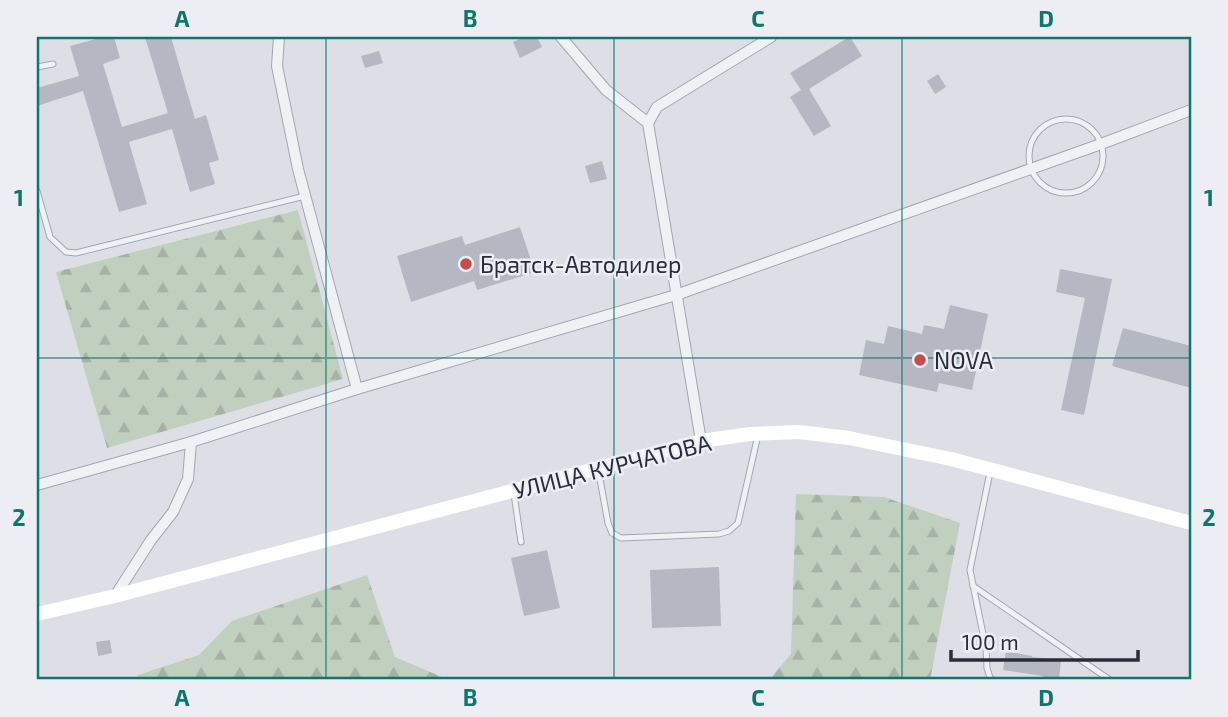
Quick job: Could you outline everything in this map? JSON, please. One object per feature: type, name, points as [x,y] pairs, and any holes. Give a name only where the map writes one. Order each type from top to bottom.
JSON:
[{"type":"main road","name":"УЛИЦА КУРЧАТОВА","points":[[37,614],[115,596],[701,441],[758,434],[799,432],[849,438],[922,452],[1191,523]]},
{"type":"street","points":[[279,37],[277,66],[298,169],[357,390]]},
{"type":"street","points":[[561,37],[606,90],[648,123]]},
{"type":"street","points":[[701,441],[648,123],[657,107],[771,37]]},
{"type":"street","points":[[37,485],[191,442],[676,295],[1191,110]]},
{"type":"street","points":[[115,596],[134,564],[173,512],[188,479],[191,442]]},
{"type":"lane","points":[[37,67],[53,64]]},
{"type":"lane","points":[[1070,119],[1086,125],[1101,144],[1100,170],[1089,184],[1074,192],[1065,193],[1048,188],[1035,177],[1031,169],[1029,152],[1034,137],[1039,130],[1053,121],[1070,119]]},
{"type":"lane","points":[[37,191],[50,237],[66,252],[76,253],[305,196]]},
{"type":"lane","points":[[598,468],[608,523],[612,533],[621,538],[719,534],[729,531],[738,523],[758,434]]},
{"type":"lane","points":[[991,470],[970,570],[986,649],[986,668],[993,680]]},
{"type":"lane","points":[[513,491],[521,542]]},
{"type":"lane","points":[[973,586],[1110,680]]},
{"type":"green space","points":[[298,210],[343,379],[107,448],[56,272]]},
{"type":"green space","points":[[796,494],[884,497],[960,523],[930,680],[769,680],[791,654]]},
{"type":"green space","points":[[367,575],[395,657],[449,680],[137,680],[138,675],[199,655],[232,621]]},
{"type":"building","points":[[103,37],[114,37],[120,58],[103,64],[122,127],[168,113],[145,37],[171,37],[195,119],[206,115],[219,160],[209,163],[215,184],[190,192],[172,129],[129,142],[147,204],[119,212],[83,91],[37,106],[37,88],[79,76],[70,46]]},
{"type":"building","points":[[524,37],[537,37],[542,47],[520,58],[513,42]]},
{"type":"building","points":[[850,37],[862,56],[809,89],[831,126],[814,136],[790,97],[801,90],[790,73]]},
{"type":"building","points":[[379,51],[383,63],[365,68],[361,56]]},
{"type":"building","points":[[938,74],[946,87],[935,94],[927,81]]},
{"type":"building","points":[[602,161],[607,179],[590,183],[585,166]]},
{"type":"building","name":"Братск-Автодилер","points":[[520,227],[535,272],[477,290],[474,281],[411,302],[397,256],[462,236],[465,245]]},
{"type":"building","points":[[1060,269],[1112,279],[1084,415],[1061,410],[1085,298],[1056,292]]},
{"type":"building","name":"NOVA","points":[[950,305],[988,314],[972,390],[939,383],[937,392],[859,375],[866,340],[884,344],[888,326],[922,334],[924,325],[944,329]]},
{"type":"building","points":[[1123,328],[1191,346],[1191,388],[1112,366]]},
{"type":"building","points":[[547,550],[560,608],[524,616],[511,558]]},
{"type":"building","points":[[719,567],[721,626],[652,628],[650,570]]},
{"type":"building","points":[[110,640],[112,653],[98,656],[96,642]]},
{"type":"building","points":[[1006,651],[1061,660],[1059,680],[1042,680],[1043,676],[1003,670]]},
{"type":"place","name":"Братск-Автодилер","points":[[466,264]]},
{"type":"place","name":"NOVA","points":[[920,360]]}]
